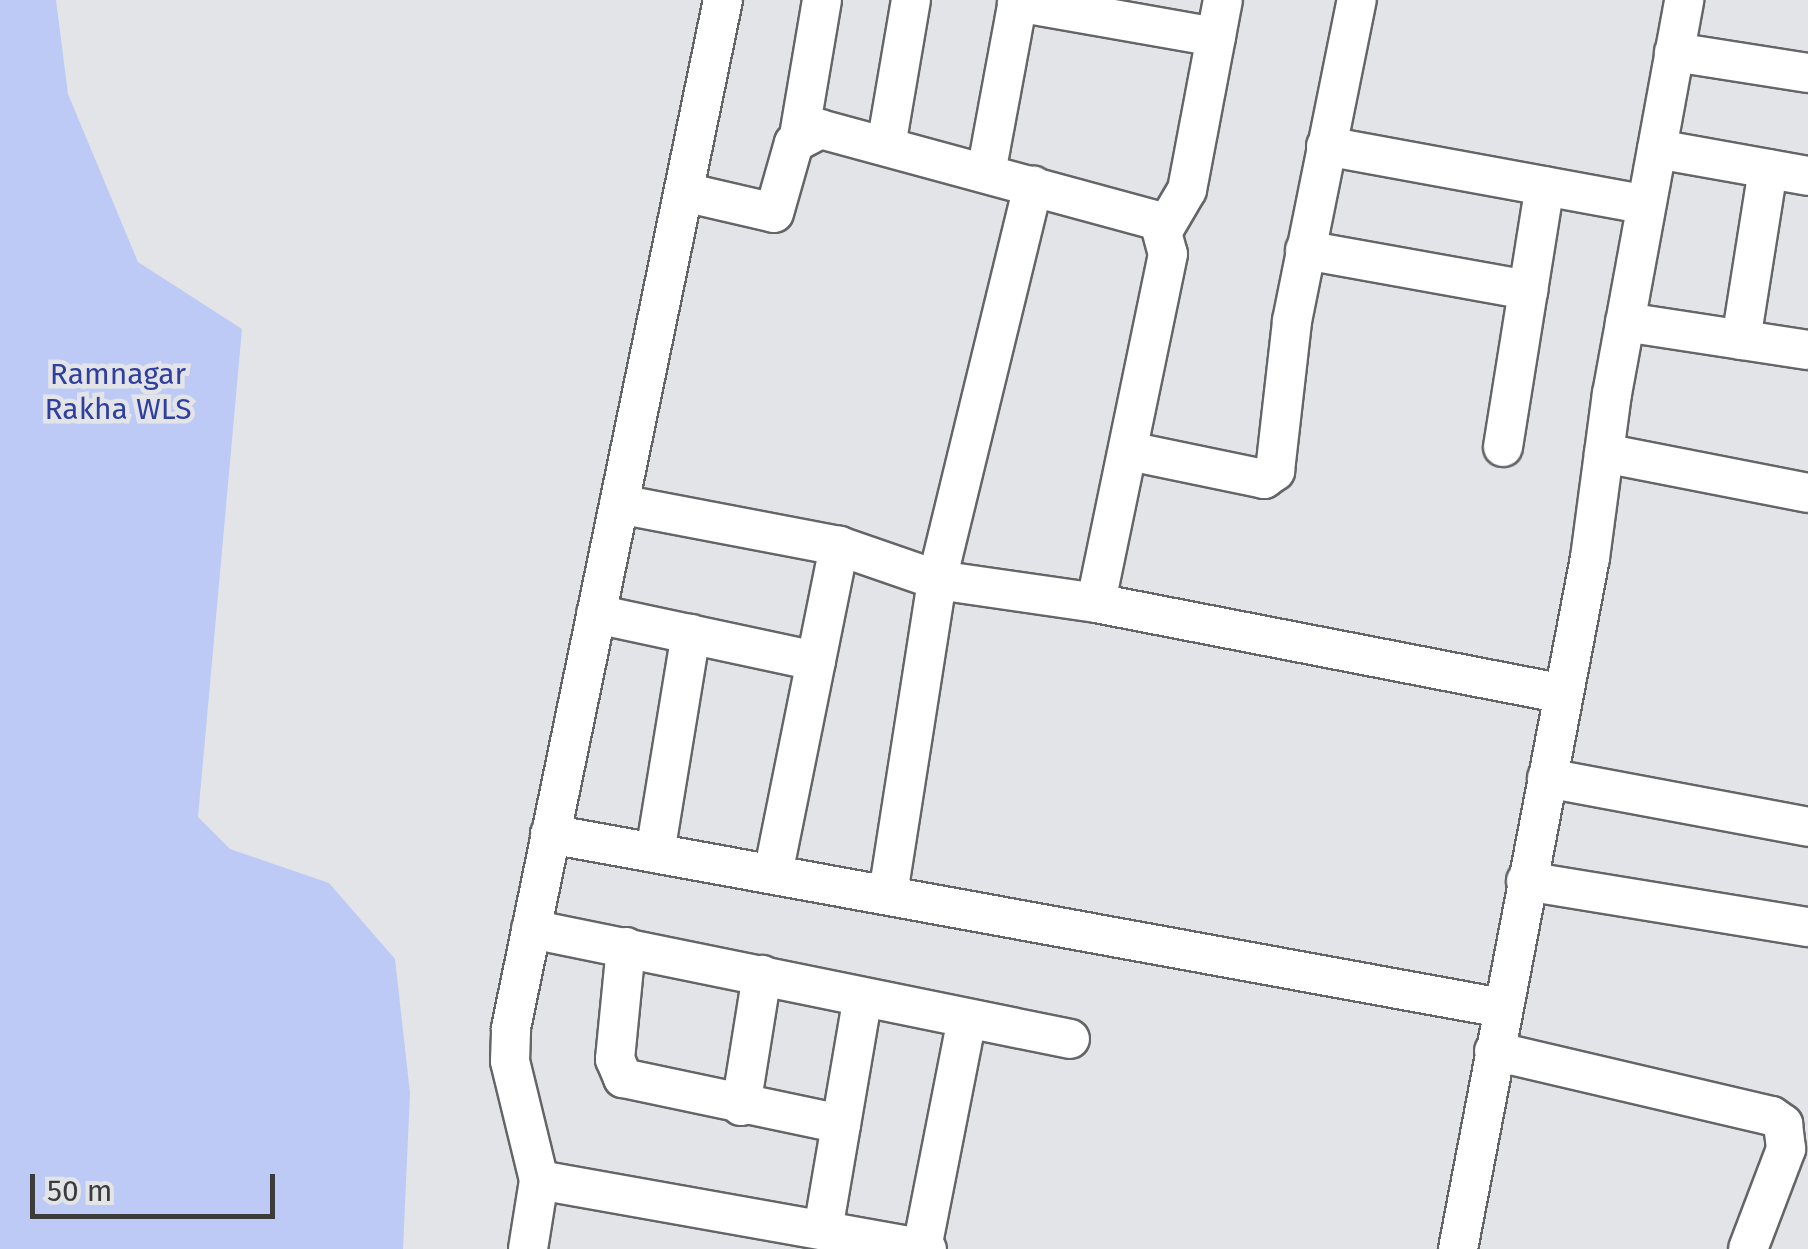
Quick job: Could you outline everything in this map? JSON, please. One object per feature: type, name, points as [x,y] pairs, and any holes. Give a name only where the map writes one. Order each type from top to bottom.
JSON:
[{"type":"street","points":[[528,1249],[539,1180],[510,1060],[510,1028],[724,0]]},
{"type":"street","points":[[684,192],[774,213],[799,136],[822,0]]},
{"type":"street","points":[[886,146],[911,0]]},
{"type":"street","points":[[1129,451],[1264,480],[1276,471],[1305,250],[1356,0]]},
{"type":"street","points":[[1458,1249],[1563,694],[1684,0]]},
{"type":"street","points":[[986,173],[1018,1],[1220,18],[1182,207],[1164,229]]},
{"type":"street","points":[[1674,52],[1808,73]]},
{"type":"street","points":[[799,136],[820,130],[886,146],[1146,214],[1164,229],[1168,254],[1096,603]]},
{"type":"street","points":[[1326,146],[1646,205]]},
{"type":"street","points":[[1657,149],[1808,176]]},
{"type":"street","points":[[1741,340],[1768,168]]},
{"type":"street","points":[[888,894],[938,580],[1033,185]]},
{"type":"street","points":[[1503,448],[1545,186]]},
{"type":"street","points":[[1305,250],[1528,290]]},
{"type":"street","points":[[1625,322],[1808,350]]},
{"type":"street","points":[[1604,453],[1808,493]]},
{"type":"street","points":[[619,504],[839,546],[938,580],[1096,603],[1563,694]]},
{"type":"street","points":[[773,874],[839,546]]},
{"type":"street","points":[[596,614],[816,661]]},
{"type":"street","points":[[654,852],[690,634]]},
{"type":"street","points":[[1546,778],[1808,827]]},
{"type":"street","points":[[550,834],[1502,1008]]},
{"type":"street","points":[[1526,881],[1808,927]]},
{"type":"street","points":[[531,928],[1070,1039]]},
{"type":"street","points":[[626,947],[615,1059],[623,1078],[741,1106],[841,1124]]},
{"type":"street","points":[[741,1106],[762,975]]},
{"type":"street","points":[[845,1239],[841,1124],[863,996]]},
{"type":"street","points":[[539,1180],[752,1234],[845,1239],[925,1249],[967,1019]]},
{"type":"street","points":[[1494,1051],[1772,1116],[1783,1124],[1786,1149],[1748,1249]]},
{"type":"green space","name":"Ramnagar Rakha WLS","points":[[0,0],[56,0],[68,94],[138,262],[242,329],[198,817],[230,849],[329,883],[395,959],[410,1093],[403,1249],[0,1249]]}]
